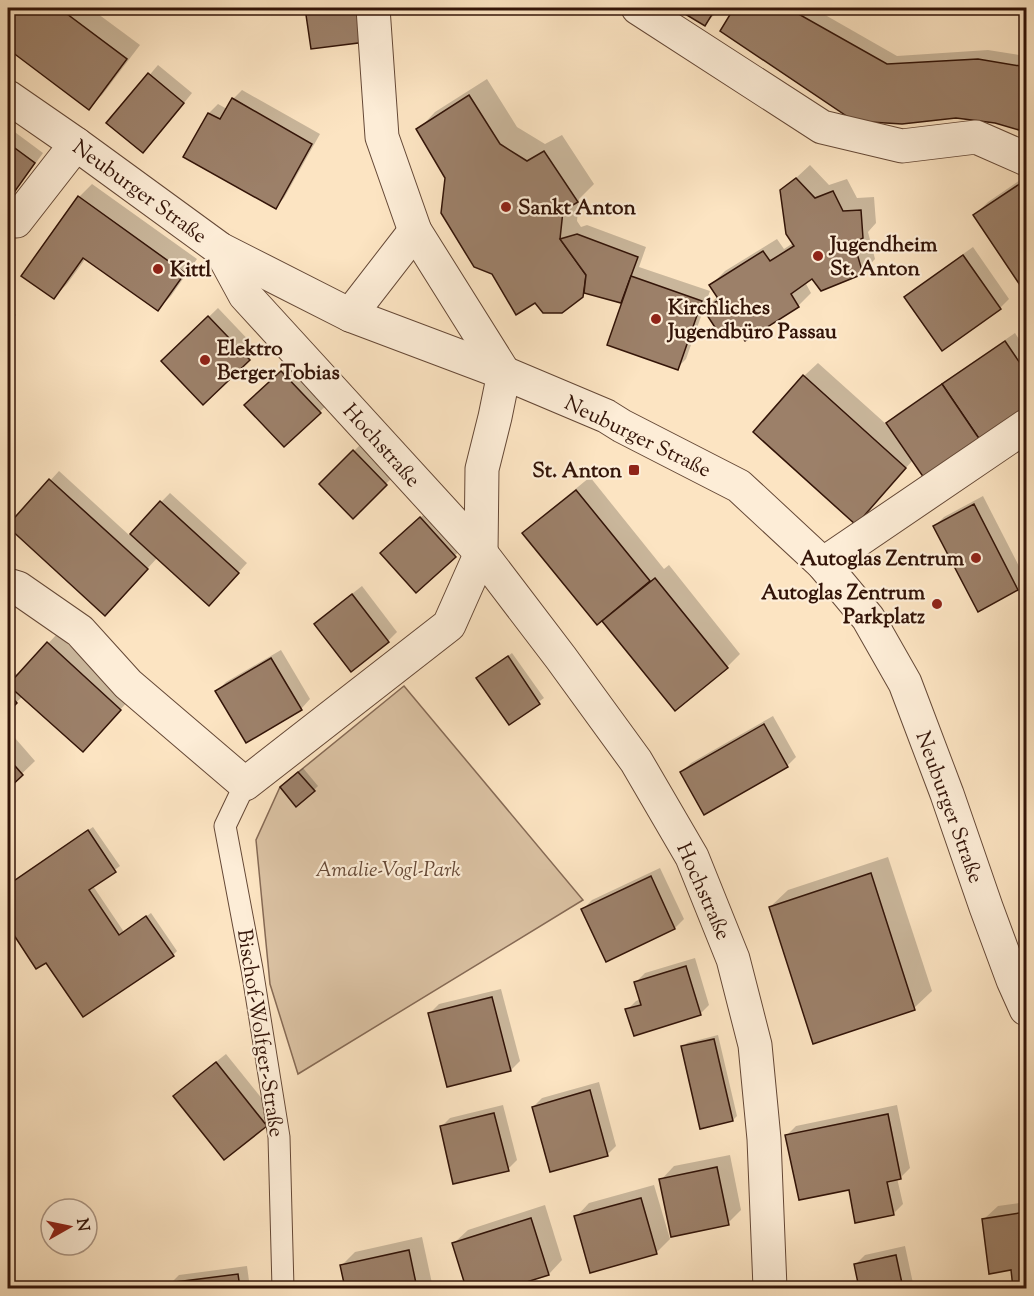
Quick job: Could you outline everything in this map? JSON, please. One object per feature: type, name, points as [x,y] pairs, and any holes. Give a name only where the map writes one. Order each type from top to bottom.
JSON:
[{"type":"street","points":[[373,8],[382,138],[415,231],[504,373],[482,469],[481,553]]},
{"type":"street","points":[[638,8],[822,128],[902,146],[976,136],[1026,159]]},
{"type":"street","name":"Neuburger Straße","points":[[8,97],[220,249],[350,315],[504,373],[606,416],[621,426],[739,486],[824,564],[868,618],[905,683],[947,794],[986,908],[1026,1009]]},
{"type":"street","points":[[8,220],[16,221],[76,144]]},
{"type":"street","points":[[350,315],[415,231]]},
{"type":"street","name":"Hochstraße","points":[[220,249],[245,295],[481,553],[636,761],[692,857],[733,959],[755,1045],[764,1139],[770,1288]]},
{"type":"street","points":[[824,564],[1026,426]]},
{"type":"street","name":"Bischof-Wolfger-Straße","points":[[244,784],[449,625],[481,553]]},
{"type":"street","points":[[8,585],[18,588],[80,631],[128,684],[244,784]]},
{"type":"lane","name":"Bischof-Wolfger-Straße","points":[[244,784],[225,826],[252,969],[279,1137],[283,1288]]},
{"type":"green space","name":"Amalie-Vogl-Park","points":[[404,686],[583,900],[298,1074],[270,984],[256,840],[280,787]]},
{"type":"building","points":[[8,8],[59,8],[127,59],[89,110],[8,49]]},
{"type":"building","points":[[305,8],[361,8],[366,42],[311,49]]},
{"type":"building","points":[[675,8],[716,8],[705,26]]},
{"type":"building","points":[[734,8],[788,8],[887,64],[978,59],[1026,67],[1026,132],[995,123],[956,118],[902,124],[854,121],[720,31]]},
{"type":"building","points":[[148,73],[184,103],[143,153],[106,123]]},
{"type":"building","name":"Sankt Anton","points":[[469,95],[500,144],[527,161],[544,151],[578,202],[563,211],[560,239],[586,275],[583,297],[562,313],[543,313],[535,303],[516,315],[492,274],[474,267],[441,213],[445,178],[416,129]]},
{"type":"building","points":[[232,98],[312,144],[276,209],[183,157],[208,113],[220,119]]},
{"type":"building","points":[[8,143],[35,163],[8,201]]},
{"type":"building","name":"Jugendheim St. Anton","points":[[796,178],[815,198],[833,191],[843,211],[861,210],[863,238],[854,243],[863,274],[821,291],[812,279],[791,294],[799,307],[745,341],[737,328],[722,338],[703,309],[719,300],[709,285],[763,251],[770,261],[794,246],[786,234],[780,190]]},
{"type":"building","points":[[1021,183],[1026,191],[1026,294],[973,215]]},
{"type":"building","points":[[78,196],[185,273],[158,311],[83,258],[54,299],[21,276]]},
{"type":"building","points":[[577,234],[638,257],[621,303],[584,293],[586,275],[560,239]]},
{"type":"building","points":[[963,255],[1001,309],[942,351],[904,297]]},
{"type":"building","name":"Kirchliches Jugendbüro Passau","points":[[631,276],[702,301],[678,370],[607,345]]},
{"type":"building","name":"Elektro Berger Tobias","points":[[208,316],[250,360],[203,405],[161,361]]},
{"type":"building","points":[[1026,327],[1026,341],[1020,332]]},
{"type":"building","points":[[1005,341],[1026,372],[1026,408],[980,440],[942,384]]},
{"type":"building","points":[[281,371],[321,413],[284,447],[244,405]]},
{"type":"building","points":[[803,375],[906,468],[856,525],[753,432]]},
{"type":"building","points":[[942,384],[980,440],[924,478],[886,423]]},
{"type":"building","points":[[353,450],[387,485],[353,519],[319,484]]},
{"type":"building","points":[[49,479],[148,569],[105,616],[8,527]]},
{"type":"building","points":[[576,490],[650,581],[597,625],[522,533]]},
{"type":"building","points":[[160,501],[239,573],[209,606],[130,534]]},
{"type":"building","name":"Autoglas Zentrum","points":[[974,504],[1018,590],[978,612],[933,526]]},
{"type":"building","points":[[420,517],[456,557],[416,593],[380,553]]},
{"type":"building","points":[[655,578],[728,668],[675,711],[602,621]]},
{"type":"building","points":[[352,594],[389,642],[351,672],[314,624]]},
{"type":"building","points":[[47,642],[121,710],[83,752],[8,685]]},
{"type":"building","points":[[508,656],[540,704],[509,725],[476,678]]},
{"type":"building","points":[[271,658],[302,710],[246,743],[215,691]]},
{"type":"building","points":[[8,693],[17,703],[8,712]]},
{"type":"building","points":[[764,724],[788,767],[704,815],[680,772]]},
{"type":"building","points":[[8,758],[23,775],[8,789]]},
{"type":"building","points":[[298,772],[315,791],[296,807],[280,787]]},
{"type":"building","points":[[88,830],[116,872],[89,890],[119,935],[146,916],[174,956],[83,1017],[46,963],[36,969],[8,926],[8,885]]},
{"type":"building","points":[[871,873],[915,1010],[813,1044],[769,907]]},
{"type":"building","points":[[651,876],[675,929],[606,962],[581,909]]},
{"type":"building","points":[[686,966],[701,1015],[634,1036],[625,1009],[641,1005],[634,982]]},
{"type":"building","points":[[492,997],[511,1071],[447,1087],[428,1013]]},
{"type":"building","points":[[714,1039],[733,1121],[700,1129],[681,1046]]},
{"type":"building","points":[[216,1062],[267,1126],[224,1160],[173,1096]]},
{"type":"building","points":[[590,1090],[608,1156],[550,1172],[532,1107]]},
{"type":"building","points":[[494,1113],[509,1171],[453,1184],[440,1126]]},
{"type":"building","points":[[888,1114],[901,1179],[887,1182],[894,1215],[855,1223],[849,1190],[799,1200],[785,1135]]},
{"type":"building","points":[[717,1167],[729,1225],[671,1237],[659,1179]]},
{"type":"building","points":[[641,1198],[657,1254],[590,1273],[574,1216]]},
{"type":"building","points":[[1026,1212],[1026,1288],[1013,1288],[1011,1270],[989,1274],[982,1219]]},
{"type":"building","points":[[531,1218],[549,1275],[507,1288],[466,1288],[452,1243]]},
{"type":"building","points":[[409,1250],[417,1288],[345,1288],[340,1265]]},
{"type":"building","points":[[896,1255],[903,1288],[859,1288],[854,1264]]},
{"type":"building","points":[[238,1274],[240,1288],[169,1288],[168,1283]]},
{"type":"place","name":"Sankt Anton","points":[[506,207]]},
{"type":"place","name":"Jugendheim St. Anton","points":[[818,256]]},
{"type":"place","name":"Kittl","points":[[158,269]]},
{"type":"place","name":"Kirchliches Jugendbüro Passau","points":[[656,319]]},
{"type":"place","name":"Elektro Berger Tobias","points":[[205,360]]},
{"type":"place","name":"St. Anton","points":[[634,470]]},
{"type":"place","name":"Autoglas Zentrum","points":[[976,558]]},
{"type":"place","name":"Autoglas Zentrum Parkplatz","points":[[937,604]]}]
